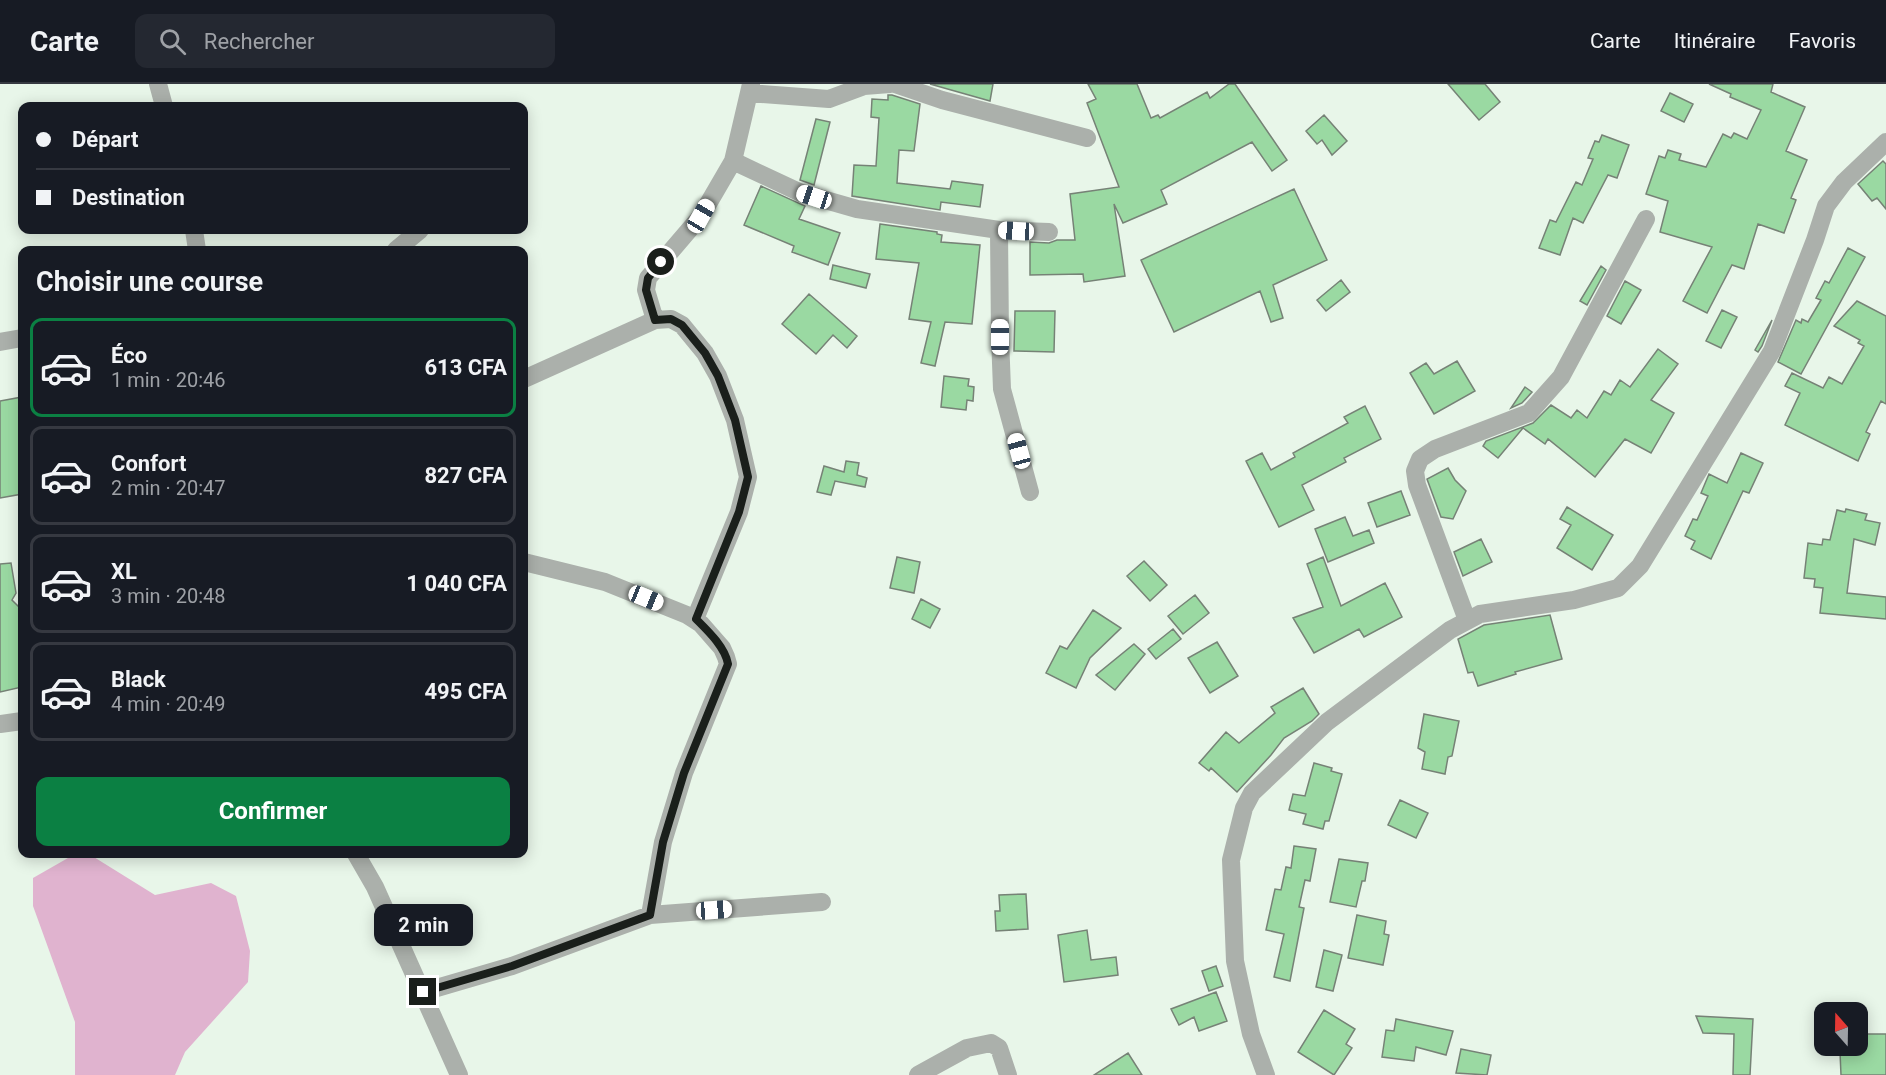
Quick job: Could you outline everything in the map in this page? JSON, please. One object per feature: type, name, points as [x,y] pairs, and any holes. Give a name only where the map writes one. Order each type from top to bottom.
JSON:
[{"type":"street","points":[[158,84],[163,102]]},
{"type":"street","points":[[655,320],[646,290],[648,278],[701,216],[733,161],[750,88],[829,99],[864,86],[890,84]]},
{"type":"street","points":[[895,84],[942,100],[1087,138]]},
{"type":"street","points":[[1266,1075],[1251,1034],[1235,961],[1231,860],[1244,808],[1252,793],[1261,782],[1327,722],[1450,630],[1467,620],[1490,612],[1574,600],[1618,588],[1640,566],[1772,351],[1826,206],[1844,182],[1886,142]]},
{"type":"street","points":[[733,161],[801,193],[857,209],[999,230],[1049,232]]},
{"type":"street","points":[[1467,620],[1417,485],[1415,471],[1420,459],[1435,449],[1529,414],[1561,377],[1646,219]]},
{"type":"street","points":[[999,230],[1002,389],[1030,492]]},
{"type":"street","points":[[401,246],[415,234]]},
{"type":"street","points":[[528,377],[655,320],[671,319],[682,325],[705,353],[718,376],[735,420],[748,477],[739,512],[696,619]]},
{"type":"street","points":[[0,342],[18,339]]},
{"type":"street","points":[[528,563],[605,582],[696,619],[722,648],[726,657],[728,664],[684,773],[666,832],[650,915]]},
{"type":"street","points":[[0,724],[18,722]]},
{"type":"street","points":[[358,858],[375,887],[459,1075]]},
{"type":"street","points":[[423,992],[512,966],[650,915],[822,902]]},
{"type":"street","points":[[918,1075],[967,1048],[991,1043],[999,1048],[1008,1075]]},
{"type":"shaded area","points":[[68,858],[95,858],[155,895],[211,883],[236,896],[250,951],[248,982],[185,1052],[175,1075],[75,1075],[75,1022],[33,906],[33,878]]},
{"type":"building","points":[[930,84],[993,84],[990,101]]},
{"type":"building","points":[[1088,84],[1137,84],[1151,118],[1158,115],[1160,118],[1207,92],[1210,98],[1229,84],[1235,84],[1287,160],[1272,171],[1252,142],[1161,190],[1167,204],[1123,223],[1114,204],[1125,276],[1084,282],[1083,274],[1030,275],[1030,242],[1049,243],[1057,240],[1075,240],[1070,194],[1119,187],[1087,103],[1096,99]]},
{"type":"building","points":[[1448,84],[1485,84],[1500,102],[1479,120]]},
{"type":"building","points":[[1709,84],[1773,84],[1771,92],[1805,107],[1786,151],[1807,160],[1791,198],[1796,200],[1784,233],[1758,224],[1744,269],[1732,265],[1707,313],[1683,301],[1712,247],[1660,232],[1668,201],[1646,194],[1659,156],[1665,158],[1668,150],[1681,154],[1679,160],[1706,167],[1723,134],[1731,138],[1734,133],[1747,139],[1761,110],[1730,97],[1731,94]]},
{"type":"building","points":[[1670,93],[1693,104],[1684,122],[1661,111]]},
{"type":"building","points":[[888,95],[920,104],[914,151],[899,150],[897,183],[950,189],[952,181],[983,185],[980,207],[941,202],[940,210],[852,196],[854,165],[876,166],[879,118],[871,117],[872,99],[888,100]]},
{"type":"building","points":[[1324,115],[1347,141],[1332,155],[1322,140],[1317,144],[1306,131]]},
{"type":"building","points":[[816,119],[830,122],[814,185],[800,180]]},
{"type":"building","points":[[1602,135],[1629,145],[1617,178],[1608,175],[1583,223],[1573,218],[1560,255],[1539,248],[1550,220],[1556,222],[1576,182],[1582,185],[1593,159],[1588,158],[1595,141],[1599,142]]},
{"type":"building","points":[[1883,161],[1886,164],[1886,209],[1877,198],[1872,201],[1858,184]]},
{"type":"building","points":[[761,186],[805,206],[799,219],[840,233],[828,265],[792,252],[794,246],[744,225]]},
{"type":"building","points":[[1294,189],[1327,260],[1273,285],[1283,318],[1271,322],[1260,291],[1174,332],[1141,260]]},
{"type":"building","points":[[880,224],[937,232],[942,235],[941,242],[980,245],[972,324],[945,322],[935,366],[921,363],[931,322],[909,319],[919,263],[876,259]]},
{"type":"building","points":[[1848,248],[1865,257],[1801,374],[1778,362],[1796,320],[1801,323],[1802,319],[1808,322],[1821,300],[1816,298],[1825,281],[1829,283]]},
{"type":"building","points":[[833,265],[870,274],[866,288],[830,279]]},
{"type":"building","points":[[1601,266],[1606,270],[1587,305],[1580,301]]},
{"type":"building","points":[[1341,280],[1350,292],[1326,311],[1317,300]]},
{"type":"building","points":[[1625,281],[1641,290],[1621,324],[1607,316]]},
{"type":"building","points":[[809,294],[857,336],[847,348],[833,335],[816,354],[782,324]]},
{"type":"building","points":[[1857,301],[1886,316],[1886,404],[1881,401],[1866,432],[1870,434],[1858,461],[1785,425],[1800,393],[1785,386],[1792,373],[1823,388],[1829,377],[1842,384],[1864,346],[1858,343],[1860,340],[1834,326]]},
{"type":"building","points":[[1722,310],[1737,317],[1721,348],[1706,341]]},
{"type":"building","points":[[1015,311],[1055,311],[1054,352],[1014,351]]},
{"type":"building","points":[[1772,320],[1762,346],[1758,352],[1755,350]]},
{"type":"building","points":[[1658,349],[1678,364],[1651,400],[1674,413],[1651,453],[1625,439],[1595,477],[1548,439],[1545,444],[1523,428],[1498,458],[1483,446],[1486,441],[1533,423],[1551,405],[1571,418],[1577,410],[1587,418],[1604,391],[1611,395],[1620,380],[1630,387]]},
{"type":"building","points":[[1457,361],[1475,391],[1434,414],[1410,373],[1426,363],[1434,374]]},
{"type":"building","points":[[944,376],[969,379],[968,386],[974,387],[973,401],[967,400],[966,410],[941,407]]},
{"type":"building","points":[[1525,387],[1532,392],[1522,403],[1511,408]]},
{"type":"building","points":[[18,398],[18,495],[0,498],[0,401]]},
{"type":"building","points":[[1365,406],[1381,439],[1344,458],[1346,462],[1302,485],[1314,510],[1279,527],[1246,461],[1262,453],[1271,470],[1295,457],[1293,453],[1348,423],[1344,417]]},
{"type":"building","points":[[1741,453],[1763,463],[1749,493],[1743,491],[1711,559],[1691,549],[1695,541],[1685,536],[1693,519],[1697,520],[1708,496],[1701,493],[1709,474],[1727,483]]},
{"type":"building","points":[[846,461],[859,463],[857,475],[867,478],[865,487],[835,481],[831,495],[817,492],[824,466],[844,472]]},
{"type":"building","points":[[1448,468],[1455,480],[1466,491],[1453,519],[1441,517],[1427,479]]},
{"type":"building","points":[[1401,491],[1410,515],[1377,527],[1368,503]]},
{"type":"building","points":[[1567,507],[1613,535],[1592,570],[1557,548],[1571,525],[1560,519]]},
{"type":"building","points":[[1846,509],[1867,514],[1865,520],[1880,523],[1875,545],[1854,539],[1847,593],[1886,597],[1886,619],[1820,613],[1823,588],[1814,587],[1815,579],[1804,578],[1808,543],[1822,545],[1823,539],[1830,540],[1837,510],[1845,512]]},
{"type":"building","points":[[1345,517],[1353,536],[1369,530],[1374,543],[1328,562],[1315,529]]},
{"type":"building","points":[[1481,539],[1492,562],[1463,576],[1454,552]]},
{"type":"building","points":[[897,557],[920,562],[914,593],[890,588]]},
{"type":"building","points":[[1323,557],[1341,606],[1385,583],[1402,617],[1364,637],[1359,629],[1314,653],[1293,618],[1323,607],[1307,564]]},
{"type":"building","points":[[1144,561],[1167,585],[1150,601],[1127,576]]},
{"type":"building","points":[[11,563],[16,593],[12,600],[18,606],[18,688],[0,692],[0,564]]},
{"type":"building","points":[[1195,595],[1209,613],[1183,634],[1168,616]]},
{"type":"building","points":[[921,599],[940,609],[930,628],[912,619]]},
{"type":"building","points":[[1093,610],[1121,628],[1090,658],[1076,688],[1046,673],[1060,646],[1067,649]]},
{"type":"building","points":[[1550,615],[1562,659],[1515,672],[1516,674],[1478,686],[1473,672],[1468,673],[1458,639],[1484,625]]},
{"type":"building","points":[[1173,629],[1181,639],[1156,659],[1148,649]]},
{"type":"building","points":[[1217,642],[1238,676],[1210,693],[1188,658]]},
{"type":"building","points":[[1134,644],[1145,654],[1115,690],[1096,675]]},
{"type":"building","points":[[1303,688],[1319,714],[1312,721],[1284,738],[1237,792],[1211,768],[1209,771],[1199,763],[1226,732],[1239,743],[1275,713],[1271,707]]},
{"type":"building","points":[[1424,714],[1459,721],[1452,756],[1448,757],[1445,774],[1422,769],[1425,752],[1418,748]]},
{"type":"building","points":[[1314,763],[1332,768],[1331,771],[1342,774],[1329,821],[1325,821],[1323,829],[1303,824],[1306,814],[1289,810],[1293,794],[1305,796]]},
{"type":"building","points":[[1400,800],[1428,813],[1416,838],[1388,825]]},
{"type":"building","points":[[1294,846],[1316,849],[1310,881],[1305,880],[1299,907],[1304,908],[1290,981],[1274,977],[1284,934],[1266,930],[1275,889],[1281,890],[1286,867],[1291,868]]},
{"type":"building","points":[[1339,859],[1368,863],[1365,881],[1362,881],[1356,907],[1330,902]]},
{"type":"building","points":[[1026,894],[1028,929],[996,931],[995,911],[1000,911],[999,895]]},
{"type":"building","points":[[1357,915],[1386,921],[1384,934],[1389,935],[1383,965],[1348,958]]},
{"type":"building","points":[[1087,930],[1091,960],[1116,957],[1118,975],[1064,982],[1058,935]]},
{"type":"building","points":[[1324,950],[1342,955],[1333,991],[1316,987]]},
{"type":"building","points":[[1216,966],[1223,986],[1209,991],[1202,971]]},
{"type":"building","points":[[1216,992],[1227,1021],[1199,1031],[1194,1017],[1179,1025],[1171,1009]]},
{"type":"building","points":[[1324,1010],[1355,1029],[1346,1044],[1352,1048],[1334,1075],[1298,1052]]},
{"type":"building","points":[[1696,1016],[1753,1019],[1750,1075],[1733,1075],[1734,1034],[1703,1033]]},
{"type":"building","points":[[1396,1019],[1453,1031],[1446,1055],[1416,1047],[1414,1061],[1382,1057],[1386,1030],[1394,1031]]},
{"type":"building","points":[[1868,1034],[1886,1034],[1886,1075],[1841,1075],[1840,1056],[1868,1056]]},
{"type":"building","points":[[1461,1049],[1491,1055],[1487,1075],[1456,1073]]},
{"type":"building","points":[[1128,1053],[1142,1075],[1094,1075]]},
{"type":"route","points":[[423,992],[512,966],[650,915],[663,842],[684,773],[728,664],[722,648],[696,619],[739,512],[748,477],[735,420],[718,376],[705,353],[682,325],[671,319],[655,320],[646,290],[648,278],[661,262]]}]
